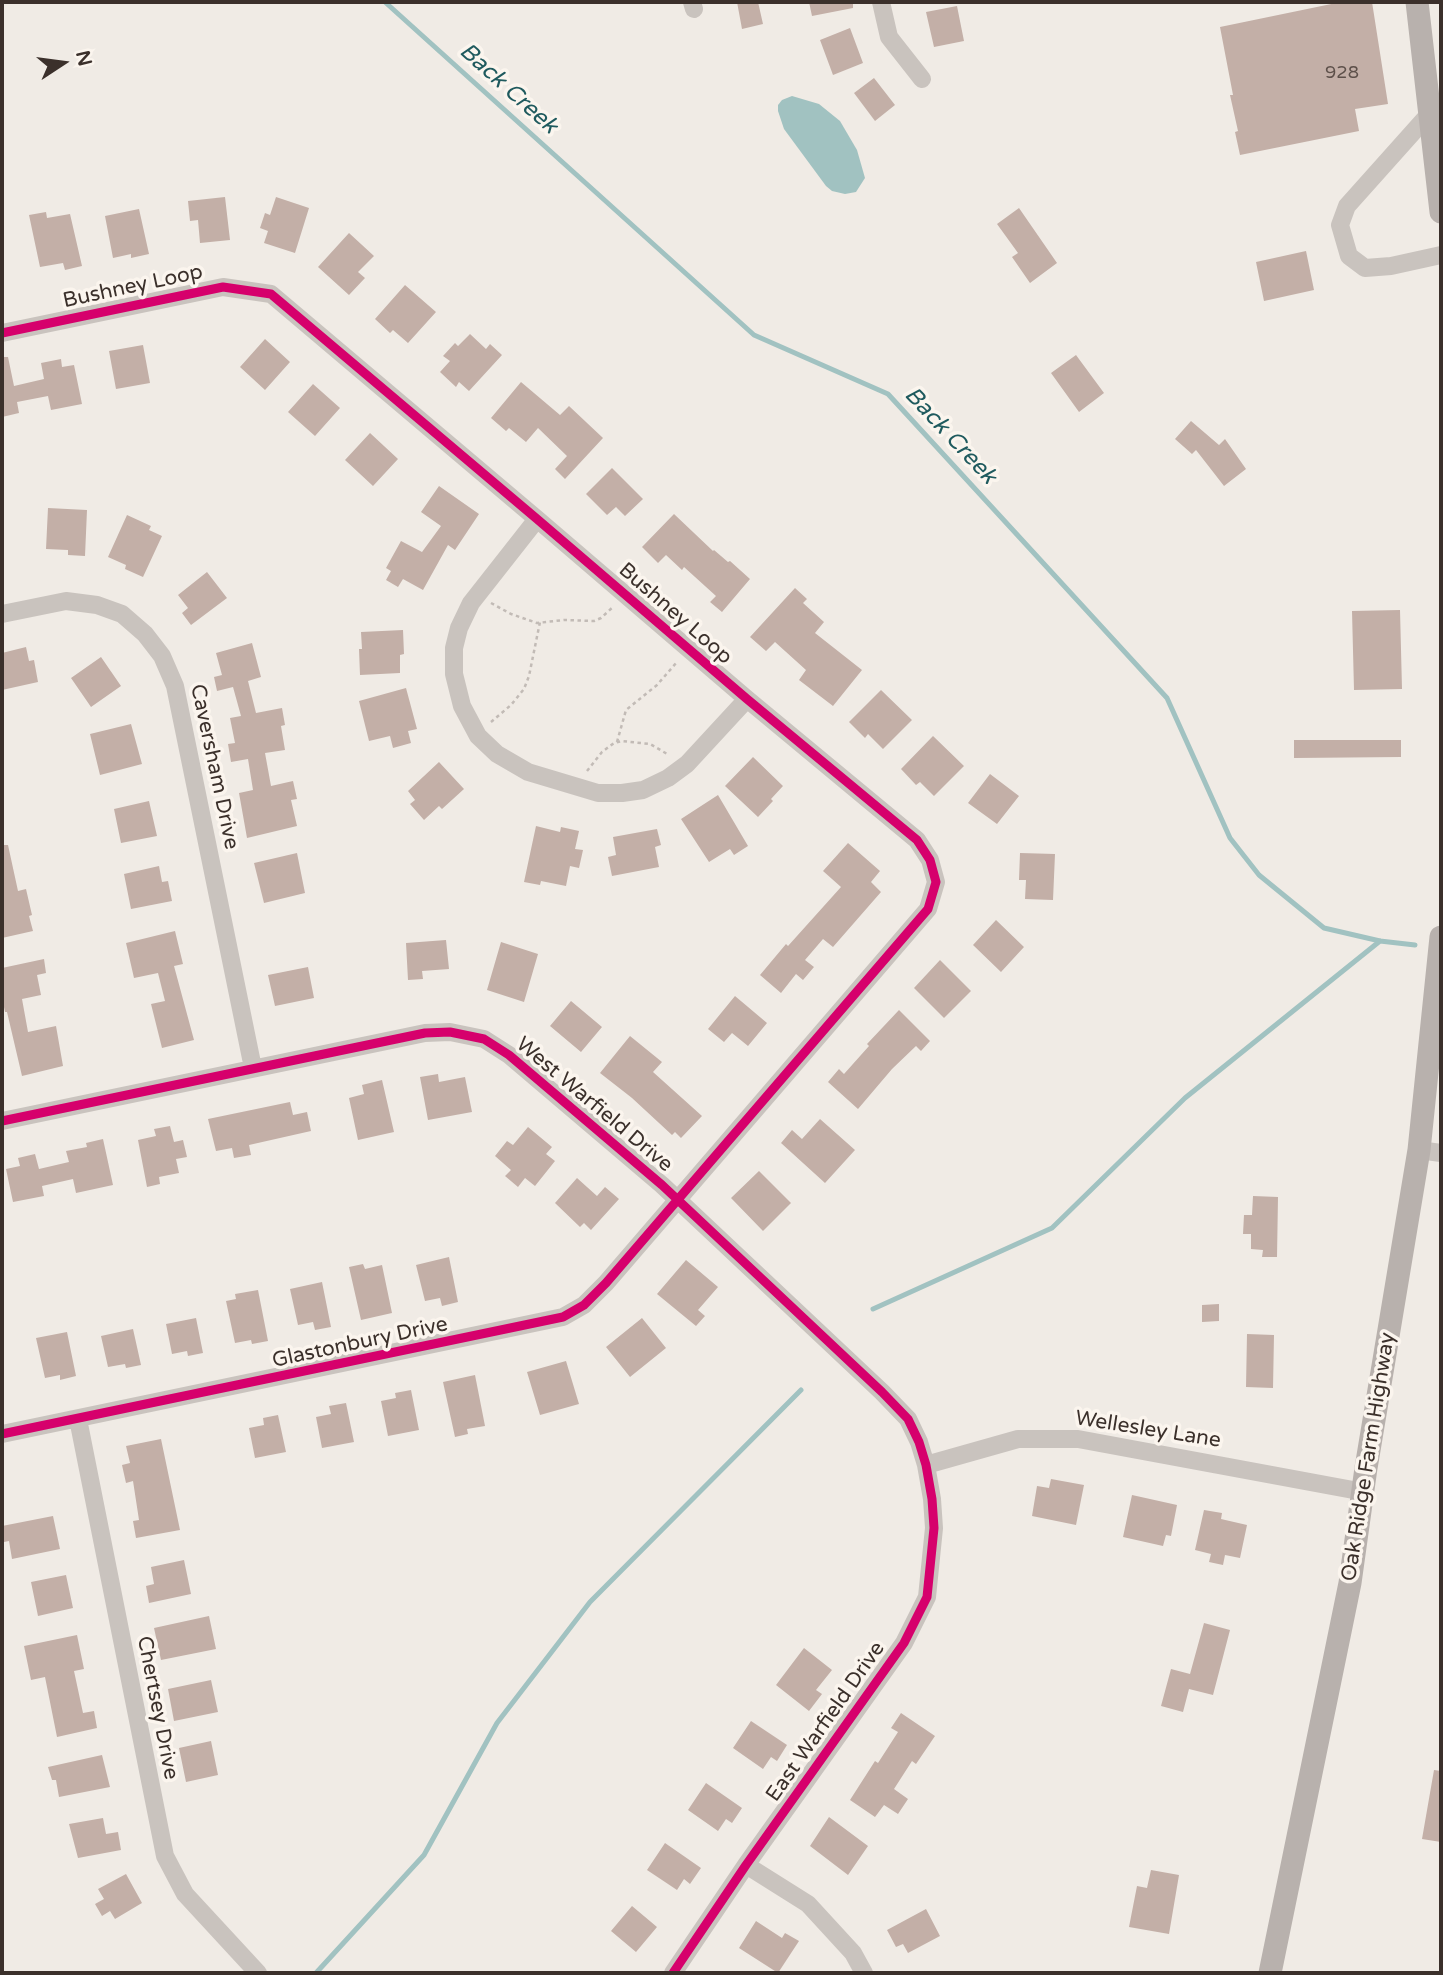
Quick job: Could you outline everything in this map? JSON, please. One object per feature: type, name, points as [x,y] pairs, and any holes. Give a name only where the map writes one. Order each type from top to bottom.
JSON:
[{"type":"main road","points":[[1417,2],[1433,98],[1441,212]]},
{"type":"main road","name":"Oak Ridge Farm Highway","points":[[1270,1973],[1350,1583],[1366,1468],[1430,1152],[1441,937]]},
{"type":"street","points":[[881,2],[889,37],[922,79]]},
{"type":"street","points":[[1433,98],[1347,206],[1340,225],[1349,256],[1365,268],[1391,266],[1441,255]]},
{"type":"street","name":"Bushney Loop","points":[[2,332],[223,287],[271,294],[917,840],[930,860],[936,882],[928,909],[677,1199]]},
{"type":"street","points":[[537,519],[471,603],[459,628],[454,648],[454,674],[462,706],[478,736],[497,754],[528,772],[598,793],[643,790],[668,778],[687,764],[747,699]]},
{"type":"street","name":"Caversham Drive","points":[[2,614],[65,601],[97,605],[122,614],[145,634],[162,656],[175,686],[253,1068]]},
{"type":"street","name":"West Warfield Drive","points":[[2,1121],[425,1033],[450,1032],[484,1039],[509,1055],[677,1199],[882,1392],[908,1419],[926,1465]]},
{"type":"street","name":"Glastonbury Drive","points":[[2,1434],[563,1317],[583,1305],[606,1283],[677,1199]]},
{"type":"street","name":"Chertsey Drive","points":[[78,1419],[165,1856],[185,1894],[258,1973]]},
{"type":"street","name":"Wellesley Lane","points":[[926,1465],[1017,1439],[1078,1439],[1364,1492]]},
{"type":"street","name":"East Warfield Drive","points":[[673,1973],[746,1865],[904,1643],[927,1597],[933,1528],[932,1499],[926,1465]]},
{"type":"street","points":[[746,1865],[808,1904],[853,1953],[864,1973]]},
{"type":"path","points":[[491,603],[511,614],[540,622],[594,621],[613,607]]},
{"type":"path","points":[[489,723],[511,705],[524,689],[540,622]]},
{"type":"path","points":[[617,742],[629,707],[657,685],[677,662]]},
{"type":"path","points":[[585,774],[595,759],[617,742],[650,744],[671,757]]},
{"type":"water","points":[[792,96],[819,104],[840,121],[857,150],[865,178],[856,192],[845,194],[832,191],[826,186],[784,129],[778,105]]},
{"type":"building","points":[[737,2],[758,2],[763,24],[742,29]]},
{"type":"building","points":[[809,2],[853,2],[853,8],[812,16]]},
{"type":"building","points":[[1341,2],[1372,2],[1388,104],[1355,109],[1359,131],[1240,155],[1230,95],[1233,95],[1220,27]]},
{"type":"building","points":[[957,6],[964,41],[934,47],[926,12]]},
{"type":"building","points":[[850,28],[863,63],[833,75],[820,40]]},
{"type":"building","points":[[874,78],[895,105],[875,121],[854,93]]},
{"type":"building","points":[[225,197],[230,240],[200,243],[198,220],[190,221],[188,201]]},
{"type":"building","points":[[276,197],[309,208],[295,253],[264,243],[268,231],[260,228],[265,213],[270,215]]},
{"type":"building","points":[[1019,208],[1057,263],[1030,283],[1012,257],[1018,253],[997,224]]},
{"type":"building","points":[[139,209],[149,254],[113,258],[105,216]]},
{"type":"building","points":[[46,212],[47,218],[70,214],[82,266],[65,270],[63,263],[40,267],[29,215]]},
{"type":"building","points":[[349,233],[374,256],[358,272],[365,278],[349,295],[318,267]]},
{"type":"building","points":[[1306,251],[1314,290],[1264,301],[1256,262]]},
{"type":"building","points":[[405,285],[436,312],[408,343],[393,330],[390,333],[375,319]]},
{"type":"building","points":[[470,334],[486,349],[490,344],[502,355],[469,391],[459,382],[456,387],[440,372],[450,361],[443,356],[455,343],[458,346]]},
{"type":"building","points":[[265,339],[290,362],[265,390],[240,367]]},
{"type":"building","points":[[143,345],[150,383],[116,389],[109,351]]},
{"type":"building","points":[[1076,355],[1104,393],[1079,412],[1051,373]]},
{"type":"building","points":[[2,357],[8,357],[14,386],[44,379],[41,363],[61,359],[62,367],[74,365],[82,404],[51,410],[48,396],[17,402],[19,413],[2,417]]},
{"type":"building","points":[[521,382],[560,415],[569,406],[603,438],[565,479],[555,469],[567,456],[538,428],[526,442],[509,428],[506,431],[491,418]]},
{"type":"building","points":[[313,384],[340,408],[315,436],[288,412]]},
{"type":"building","points":[[1191,421],[1219,445],[1225,439],[1246,469],[1224,486],[1196,450],[1192,454],[1175,439]]},
{"type":"building","points":[[370,433],[398,459],[373,486],[345,460]]},
{"type":"building","points":[[612,468],[643,499],[625,516],[616,507],[607,515],[586,494]]},
{"type":"building","points":[[439,486],[479,514],[455,550],[448,545],[423,590],[403,579],[398,587],[386,580],[391,571],[386,568],[401,541],[422,552],[441,526],[421,512]]},
{"type":"building","points":[[48,508],[87,510],[85,556],[68,555],[68,550],[46,549]]},
{"type":"building","points":[[674,514],[713,551],[730,561],[750,579],[722,612],[710,602],[716,596],[684,567],[682,570],[666,555],[658,563],[642,547]]},
{"type":"building","points":[[127,515],[151,526],[149,530],[162,536],[143,577],[108,557]]},
{"type":"building","points":[[207,572],[227,598],[191,625],[182,613],[188,608],[178,595]]},
{"type":"building","points":[[795,588],[807,599],[803,603],[824,622],[815,633],[862,670],[833,706],[799,680],[806,670],[775,642],[766,651],[750,637]]},
{"type":"building","points":[[1400,610],[1402,689],[1354,690],[1352,611]]},
{"type":"building","points":[[403,630],[404,654],[400,655],[400,673],[360,675],[361,632]]},
{"type":"building","points":[[252,643],[261,677],[248,681],[256,713],[282,708],[285,725],[281,726],[285,750],[265,753],[271,786],[293,781],[297,799],[291,800],[297,826],[247,838],[239,793],[253,790],[248,759],[231,762],[228,744],[235,743],[230,718],[241,716],[233,687],[217,691],[214,677],[222,675],[216,653]]},
{"type":"building","points":[[26,647],[29,661],[34,660],[38,682],[2,690],[2,653]]},
{"type":"building","points":[[101,657],[121,686],[91,707],[71,678]]},
{"type":"building","points":[[406,688],[417,729],[408,731],[411,743],[393,748],[390,736],[369,741],[359,701]]},
{"type":"building","points":[[881,690],[912,720],[883,749],[868,734],[865,738],[849,722]]},
{"type":"building","points":[[131,724],[142,764],[100,775],[90,734]]},
{"type":"building","points":[[933,736],[964,766],[934,796],[920,782],[916,785],[901,769]]},
{"type":"building","points":[[1294,740],[1401,740],[1401,757],[1294,758]]},
{"type":"building","points":[[753,757],[783,786],[758,817],[725,786]]},
{"type":"building","points":[[439,762],[464,789],[442,809],[439,806],[424,820],[410,804],[415,800],[408,791]]},
{"type":"building","points":[[990,774],[1019,796],[997,824],[968,803]]},
{"type":"building","points":[[718,795],[748,846],[734,855],[730,849],[709,862],[681,819]]},
{"type":"building","points":[[149,801],[157,836],[121,843],[114,809]]},
{"type":"building","points":[[536,826],[560,832],[561,827],[579,831],[575,849],[583,850],[579,868],[570,866],[566,886],[541,881],[540,885],[524,882]]},
{"type":"building","points":[[657,829],[661,845],[655,847],[659,867],[612,876],[608,857],[616,855],[613,837]]},
{"type":"building","points":[[848,843],[880,871],[871,882],[881,892],[833,947],[823,939],[805,960],[814,967],[803,980],[796,974],[781,993],[760,975],[841,887],[823,871]]},
{"type":"building","points":[[2,845],[8,845],[18,891],[26,889],[33,931],[2,938]]},
{"type":"building","points":[[297,853],[305,893],[264,903],[254,863]]},
{"type":"building","points":[[1020,853],[1055,854],[1053,900],[1025,899],[1026,880],[1019,880]]},
{"type":"building","points":[[159,866],[162,882],[168,881],[172,901],[131,909],[124,874]]},
{"type":"building","points":[[996,920],[1024,947],[1001,972],[973,945]]},
{"type":"building","points":[[175,931],[183,964],[174,966],[194,1040],[162,1048],[151,1004],[165,1001],[158,973],[134,978],[126,943]]},
{"type":"building","points":[[446,940],[449,969],[422,971],[423,979],[408,980],[406,943]]},
{"type":"building","points":[[501,942],[538,954],[524,1002],[487,990]]},
{"type":"building","points":[[44,959],[46,973],[37,975],[41,995],[22,999],[28,1032],[56,1026],[63,1066],[22,1076],[2,997],[2,968]]},
{"type":"building","points":[[940,960],[971,991],[944,1018],[914,988]]},
{"type":"building","points":[[308,967],[314,998],[275,1006],[268,975]]},
{"type":"building","points":[[735,996],[767,1023],[748,1046],[732,1033],[724,1042],[708,1029]]},
{"type":"building","points":[[571,1001],[602,1027],[581,1052],[550,1026]]},
{"type":"building","points":[[899,1010],[930,1041],[921,1051],[916,1046],[858,1109],[828,1082],[839,1069],[844,1074],[869,1046],[867,1044]]},
{"type":"building","points":[[630,1036],[662,1062],[653,1072],[702,1116],[681,1138],[675,1132],[672,1135],[600,1073]]},
{"type":"building","points":[[438,1074],[439,1082],[465,1077],[472,1112],[428,1120],[420,1077]]},
{"type":"building","points":[[382,1080],[394,1132],[358,1140],[349,1098],[364,1094],[362,1085]]},
{"type":"building","points":[[290,1102],[293,1115],[307,1112],[311,1131],[249,1145],[251,1155],[234,1158],[232,1148],[216,1151],[208,1119]]},
{"type":"building","points":[[820,1119],[855,1150],[825,1183],[781,1143],[792,1130],[802,1139]]},
{"type":"building","points":[[170,1126],[174,1142],[183,1140],[187,1157],[176,1159],[179,1173],[159,1177],[160,1184],[147,1187],[138,1140],[156,1136],[154,1129]]},
{"type":"building","points":[[528,1127],[552,1147],[546,1154],[555,1161],[535,1186],[525,1178],[518,1187],[505,1176],[511,1170],[495,1156],[507,1141],[513,1145]]},
{"type":"building","points":[[103,1139],[113,1185],[76,1193],[73,1179],[42,1186],[44,1196],[13,1202],[6,1169],[20,1166],[18,1158],[35,1154],[39,1169],[69,1162],[66,1151],[87,1147],[86,1143]]},
{"type":"building","points":[[759,1171],[791,1203],[763,1231],[731,1198]]},
{"type":"building","points":[[577,1178],[597,1196],[605,1187],[619,1199],[591,1230],[584,1223],[580,1227],[555,1203]]},
{"type":"building","points":[[1253,1196],[1278,1197],[1277,1257],[1262,1257],[1263,1250],[1251,1249],[1251,1234],[1243,1234],[1244,1215],[1252,1215]]},
{"type":"building","points":[[449,1257],[458,1302],[442,1306],[440,1298],[425,1301],[416,1265]]},
{"type":"building","points":[[686,1260],[718,1287],[698,1310],[705,1316],[696,1326],[657,1294]]},
{"type":"building","points":[[363,1264],[365,1269],[382,1265],[392,1313],[361,1320],[349,1267]]},
{"type":"building","points":[[322,1282],[331,1327],[315,1330],[313,1322],[298,1325],[290,1289]]},
{"type":"building","points":[[258,1290],[268,1341],[235,1343],[226,1301],[236,1299],[235,1294]]},
{"type":"building","points":[[1219,1304],[1219,1321],[1202,1322],[1202,1305]]},
{"type":"building","points":[[196,1318],[203,1353],[188,1356],[187,1351],[172,1354],[166,1324]]},
{"type":"building","points":[[642,1318],[666,1348],[630,1377],[606,1347]]},
{"type":"building","points":[[133,1329],[141,1365],[108,1367],[101,1336]]},
{"type":"building","points":[[67,1332],[76,1376],[60,1380],[60,1375],[45,1378],[36,1338]]},
{"type":"building","points":[[1247,1334],[1274,1335],[1273,1388],[1246,1387]]},
{"type":"building","points":[[566,1361],[579,1404],[540,1415],[527,1372]]},
{"type":"building","points":[[475,1375],[485,1426],[467,1429],[468,1434],[455,1437],[443,1382]]},
{"type":"building","points":[[411,1390],[419,1430],[388,1436],[381,1401],[396,1398],[395,1393]]},
{"type":"building","points":[[346,1403],[354,1442],[322,1448],[316,1417],[331,1414],[329,1406]]},
{"type":"building","points":[[278,1415],[286,1452],[255,1458],[249,1428],[264,1425],[263,1418]]},
{"type":"building","points":[[161,1439],[180,1530],[136,1538],[133,1521],[139,1520],[133,1481],[126,1483],[122,1465],[130,1463],[126,1446]]},
{"type":"building","points":[[1051,1479],[1084,1485],[1076,1525],[1032,1516],[1037,1486],[1049,1488]]},
{"type":"building","points":[[1132,1495],[1177,1505],[1171,1536],[1166,1535],[1163,1546],[1123,1537]]},
{"type":"building","points":[[1204,1510],[1222,1513],[1221,1519],[1247,1525],[1240,1558],[1225,1555],[1223,1565],[1209,1562],[1211,1554],[1195,1550]]},
{"type":"building","points":[[53,1516],[60,1549],[12,1559],[9,1541],[4,1542],[2,1526]]},
{"type":"building","points":[[184,1560],[191,1594],[149,1603],[146,1586],[154,1584],[151,1567]]},
{"type":"building","points":[[66,1575],[73,1608],[38,1616],[31,1582]]},
{"type":"building","points":[[209,1616],[216,1649],[161,1660],[154,1628]]},
{"type":"building","points":[[1204,1623],[1230,1630],[1213,1695],[1189,1689],[1183,1712],[1161,1706],[1171,1669],[1190,1674]]},
{"type":"building","points":[[77,1635],[84,1669],[74,1671],[83,1713],[94,1711],[97,1728],[57,1737],[45,1677],[31,1680],[24,1646]]},
{"type":"building","points":[[804,1648],[832,1670],[816,1690],[822,1694],[809,1711],[776,1685]]},
{"type":"building","points":[[211,1680],[218,1712],[174,1721],[168,1689]]},
{"type":"building","points":[[901,1713],[935,1736],[916,1764],[912,1761],[894,1789],[908,1799],[898,1814],[884,1805],[875,1817],[850,1800],[898,1732],[891,1728]]},
{"type":"building","points":[[751,1721],[787,1745],[777,1761],[771,1757],[763,1769],[733,1748]]},
{"type":"building","points":[[211,1741],[218,1775],[186,1782],[179,1748]]},
{"type":"building","points":[[102,1755],[110,1787],[59,1797],[56,1780],[52,1780],[48,1767]]},
{"type":"building","points":[[1434,1770],[1441,1771],[1441,1842],[1422,1839]]},
{"type":"building","points":[[706,1783],[742,1808],[732,1823],[726,1819],[718,1831],[688,1810]]},
{"type":"building","points":[[829,1817],[868,1846],[848,1875],[810,1846]]},
{"type":"building","points":[[103,1818],[106,1834],[118,1832],[121,1850],[78,1858],[69,1824]]},
{"type":"building","points":[[665,1843],[701,1868],[690,1884],[684,1879],[677,1890],[647,1870]]},
{"type":"building","points":[[1151,1870],[1179,1875],[1169,1934],[1129,1927],[1137,1886],[1147,1888]]},
{"type":"building","points":[[126,1874],[142,1903],[115,1919],[110,1911],[102,1916],[95,1904],[104,1899],[98,1889]]},
{"type":"building","points":[[632,1906],[657,1927],[636,1952],[611,1931]]},
{"type":"building","points":[[926,1909],[940,1936],[908,1953],[903,1944],[896,1947],[887,1930]]},
{"type":"building","points":[[756,1921],[782,1938],[785,1933],[799,1941],[778,1973],[739,1948]]},
{"type":"waterway","name":"Back Creek","points":[[385,2],[754,335],[888,394],[1167,698],[1230,838],[1259,875],[1324,928],[1380,941],[1415,945]]},
{"type":"waterway","points":[[873,1309],[1052,1228],[1185,1098],[1380,941]]},
{"type":"waterway","points":[[316,1973],[424,1855],[497,1723],[590,1602],[801,1390]]},
{"type":"cycle path","points":[[2,333],[223,287],[271,294],[917,840],[930,860],[936,882],[928,909],[606,1283],[584,1305],[563,1317],[2,1434]]},
{"type":"cycle path","points":[[2,1121],[425,1033],[450,1032],[484,1039],[509,1055],[662,1185],[908,1419],[926,1465],[932,1499],[934,1528],[927,1597],[904,1643],[746,1865],[673,1973]]}]
